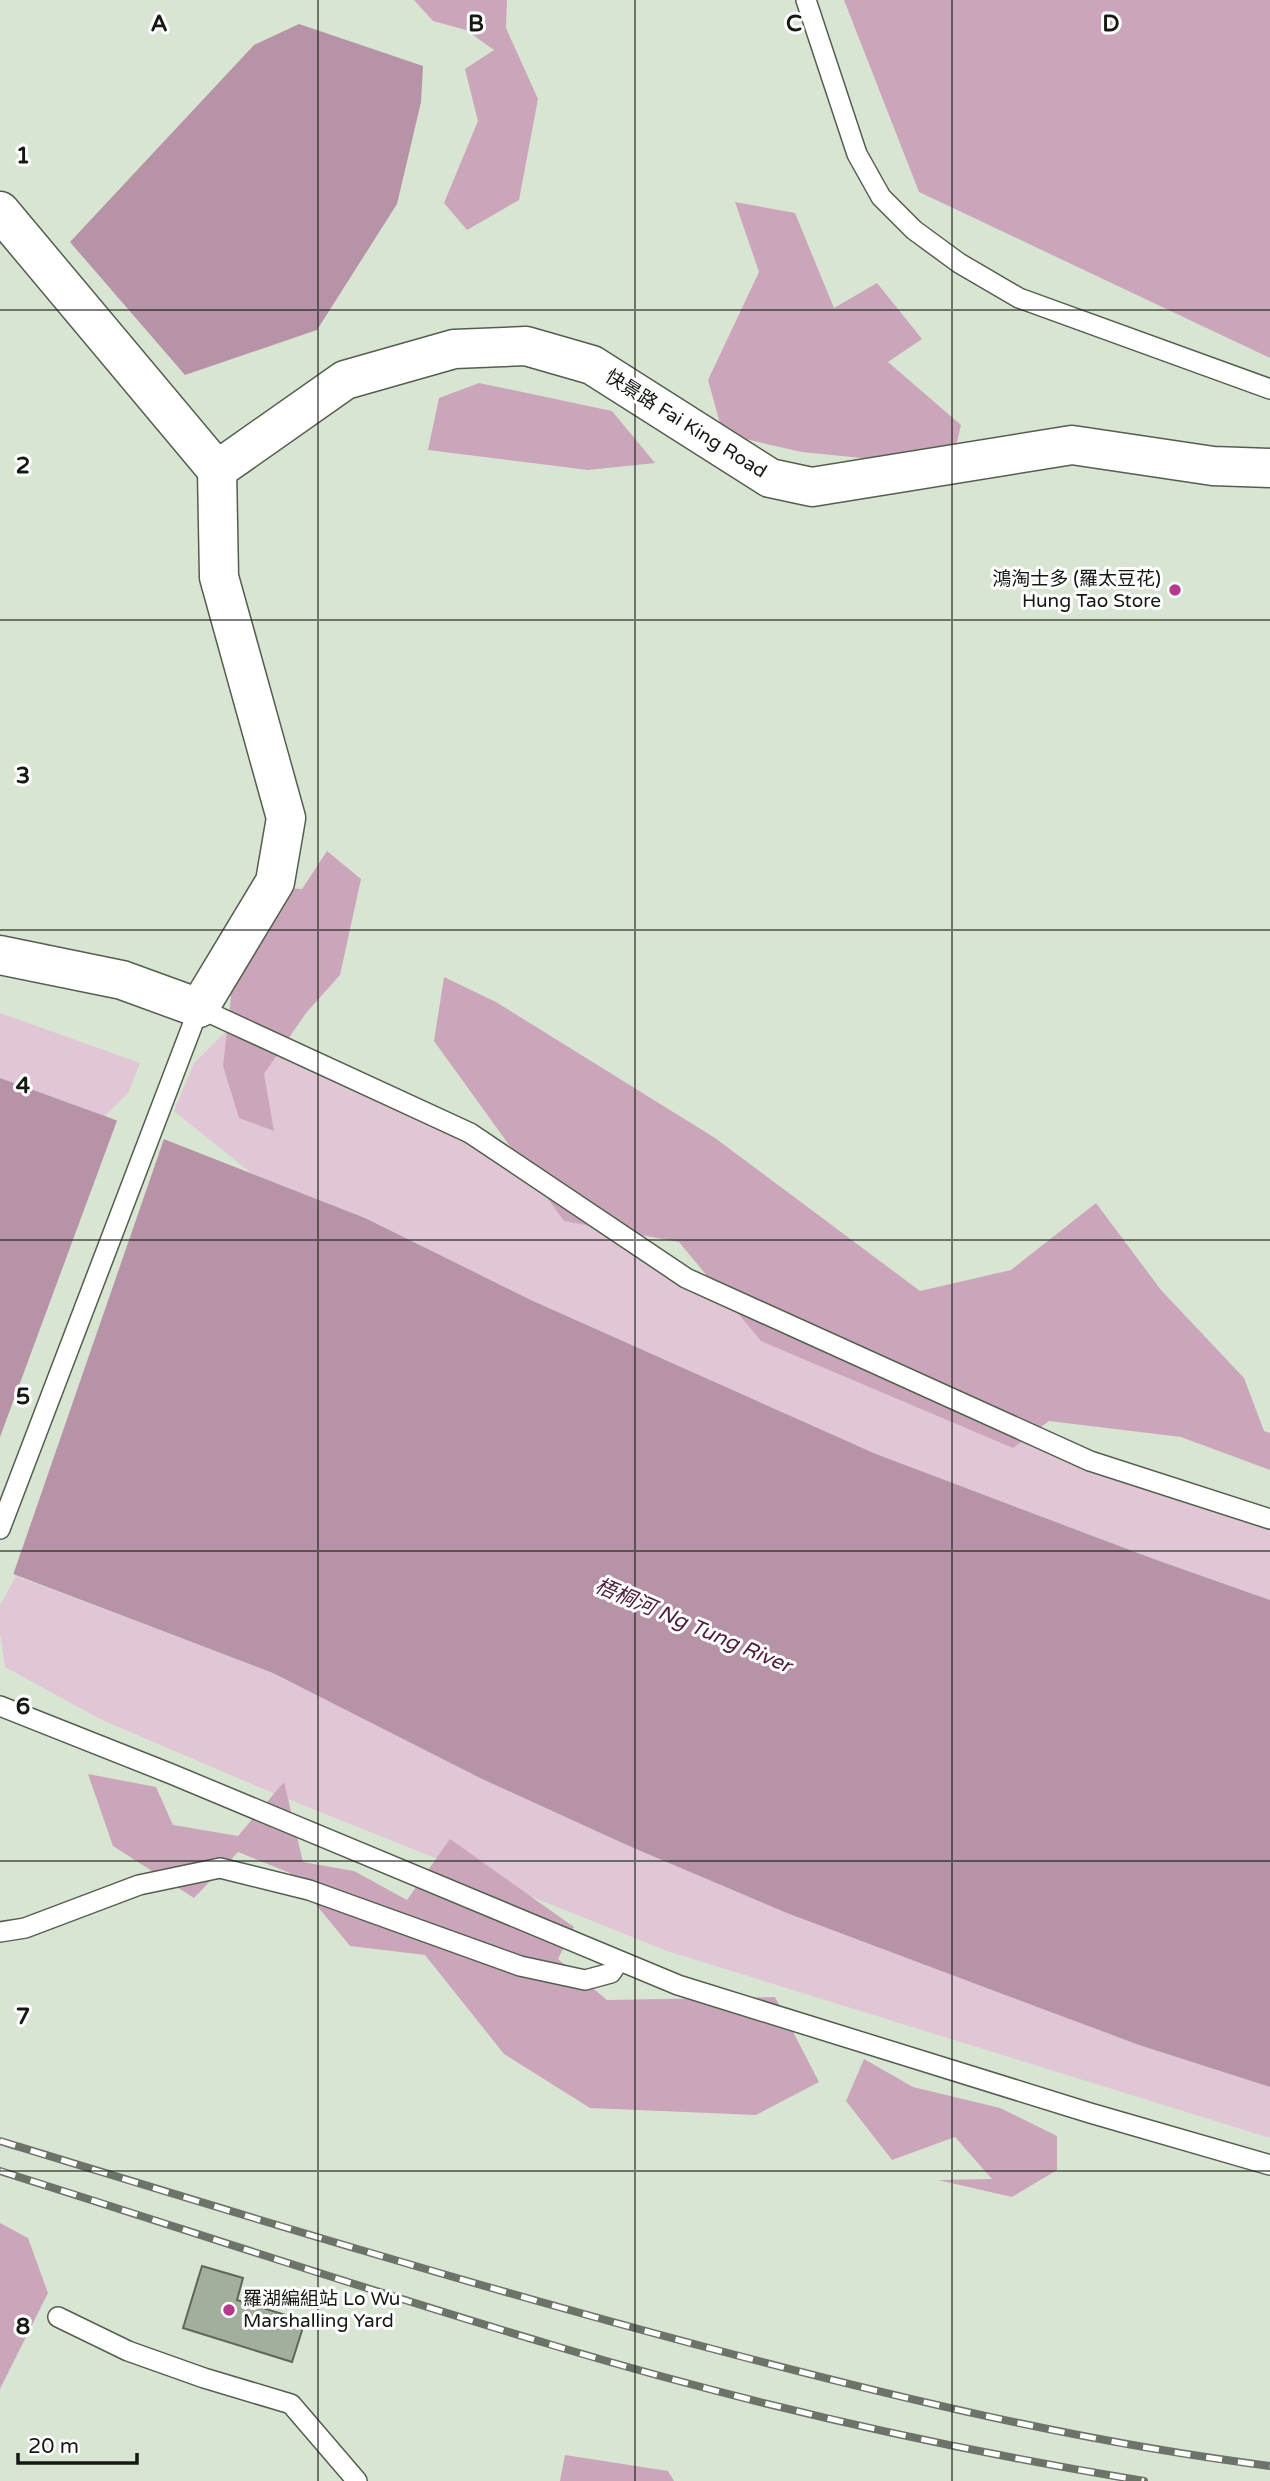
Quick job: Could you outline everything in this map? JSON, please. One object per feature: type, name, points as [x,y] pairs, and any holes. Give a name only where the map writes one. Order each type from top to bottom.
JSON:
[{"type":"street","points":[[0,211],[217,470],[219,577],[286,818],[275,882],[199,1008],[122,980],[0,955]]},
{"type":"street","name":"快景路 Fai King Road","points":[[217,470],[345,380],[454,349],[526,346],[592,365],[770,478],[812,487],[1072,445],[1213,466],[1270,468]]},
{"type":"lane","points":[[806,0],[856,154],[881,197],[914,230],[959,263],[1019,298],[1270,389]]},
{"type":"lane","points":[[0,1529],[199,1008],[470,1133],[686,1279],[1090,1461],[1270,1519]]},
{"type":"lane","points":[[0,1706],[169,1773],[691,1990],[1090,2113],[1270,2165]]},
{"type":"lane","points":[[0,1932],[25,1928],[139,1885],[220,1868],[309,1890],[520,1966],[585,1980],[611,1973],[619,1961]]},
{"type":"lane","points":[[58,2317],[128,2351],[204,2378],[291,2404],[357,2481]]},
{"type":"shaded area","points":[[414,0],[507,0],[506,28],[538,99],[519,200],[467,230],[444,203],[478,121],[465,69],[494,50],[466,30],[433,21]]},
{"type":"shaded area","points":[[844,0],[1270,0],[1270,358],[919,192]]},
{"type":"shaded area","points":[[735,202],[795,213],[834,308],[877,283],[922,339],[888,362],[961,425],[951,467],[802,452],[723,434],[708,380],[759,272]]},
{"type":"shaded area","points":[[479,383],[612,411],[655,463],[588,470],[428,450],[439,398]]},
{"type":"shaded area","points":[[327,851],[361,879],[340,975],[306,1013],[264,1074],[274,1131],[239,1118],[223,1066],[231,997],[226,931],[249,886],[302,889]]},
{"type":"shaded area","points":[[444,977],[496,1002],[715,1138],[920,1291],[1011,1270],[1096,1203],[1161,1290],[1244,1378],[1264,1431],[1270,1433],[1270,1470],[1181,1437],[1049,1421],[1013,1448],[761,1341],[679,1242],[564,1221],[434,1041]]},
{"type":"shaded area","points":[[0,1013],[140,1063],[128,1093],[105,1116],[0,1078]]},
{"type":"shaded area","points":[[234,1024],[470,1133],[686,1279],[1090,1461],[1270,1519],[1270,1600],[876,1454],[533,1301],[365,1218],[251,1173],[174,1111],[194,1063]]},
{"type":"shaded area","points":[[16,1576],[273,1673],[480,1778],[629,1846],[787,1912],[1139,2045],[1270,2087],[1270,2138],[667,1951],[268,1791],[102,1720],[5,1667],[0,1633],[0,1605]]},
{"type":"shaded area","points":[[88,1774],[156,1787],[173,1825],[238,1836],[284,1782],[303,1862],[354,1871],[407,1900],[450,1839],[574,1927],[558,1959],[607,2000],[775,1997],[819,2082],[756,2115],[590,2108],[504,2054],[425,1955],[350,1946],[290,1873],[238,1852],[194,1898],[113,1846]]},
{"type":"shaded area","points":[[864,2059],[913,2087],[1000,2108],[1057,2136],[1057,2170],[1012,2197],[938,2180],[992,2179],[955,2137],[892,2160],[846,2101]]},
{"type":"shaded area","points":[[0,2223],[28,2238],[48,2293],[0,2389]]},
{"type":"shaded area","points":[[565,2455],[668,2471],[674,2481],[560,2481]]},
{"type":"water","points":[[299,24],[423,66],[421,102],[397,204],[317,330],[185,375],[70,242],[254,45]]},
{"type":"water","name":"梧桐河 Ng Tung River","points":[[0,1078],[105,1116],[365,1218],[533,1301],[876,1454],[1270,1600],[1270,2087],[1139,2045],[787,1913],[629,1846],[480,1778],[273,1673],[0,1569]]},
{"type":"pier","points":[[118,1118],[165,1136],[12,1578],[0,1573],[0,1437]]},
{"type":"building","name":"羅湖編組站 Lo Wu Marshalling Yard","points":[[202,2266],[243,2278],[237,2300],[305,2321],[292,2362],[183,2328]]},
{"type":"railway","points":[[0,2141],[442,2274],[778,2366],[918,2401],[1058,2431],[1270,2466]]},
{"type":"railway","points":[[0,2171],[483,2324],[698,2386],[920,2439],[1144,2481]]},
{"type":"place","name":"鴻淘士多 (羅太豆花) Hung Tao Store","points":[[1175,590]]},
{"type":"place","name":"羅湖編組站 Lo Wu Marshalling Yard","points":[[229,2310]]}]
